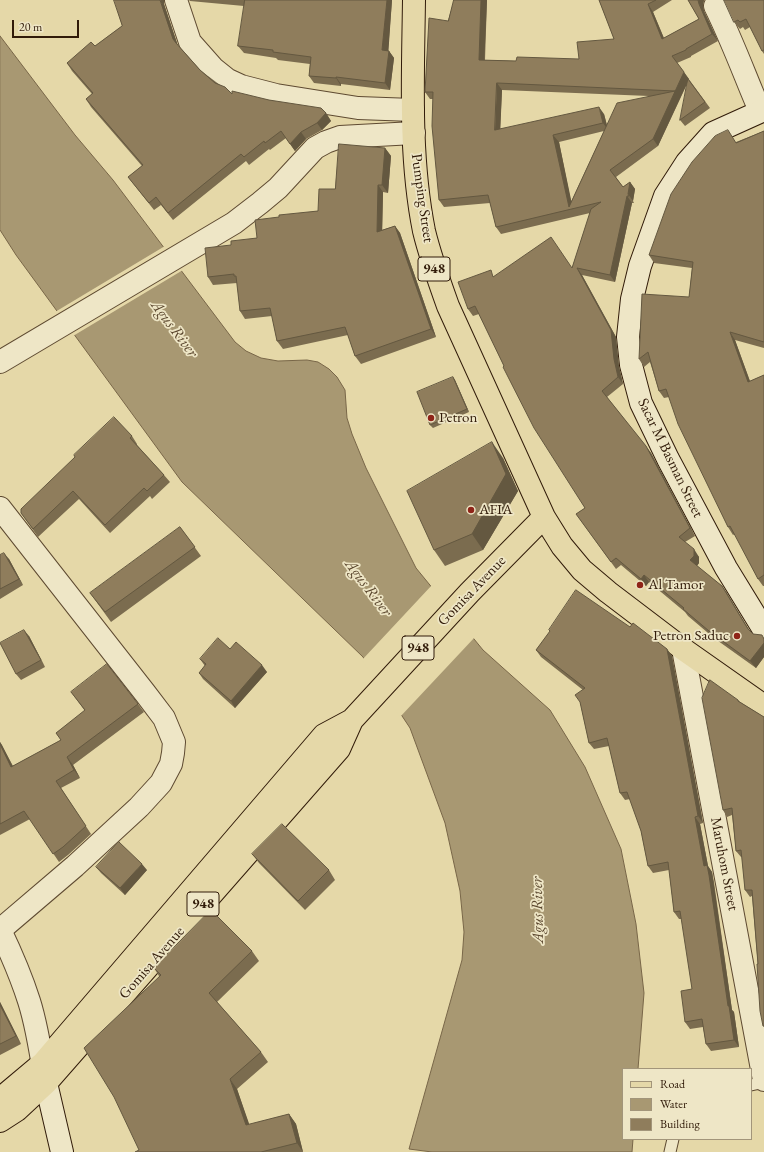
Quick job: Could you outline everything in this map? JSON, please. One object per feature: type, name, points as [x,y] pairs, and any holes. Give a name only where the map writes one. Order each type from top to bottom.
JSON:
[{"type":"main road","name":"Pumping Street","points":[[414,0],[412,110],[418,189],[424,230],[435,272],[448,306],[544,517],[562,546],[582,570],[608,592],[683,649],[764,706]]},
{"type":"main road","name":"Gomisa Avenue","points":[[0,1121],[17,1110],[44,1073],[339,749],[359,712],[470,592],[544,517]]},
{"type":"main road","name":"Gomisa Avenue","points":[[0,1099],[44,1073]]},
{"type":"street","points":[[176,0],[190,42],[212,68],[228,80],[242,86],[276,95],[358,108],[412,110]]},
{"type":"street","points":[[715,6],[727,29],[762,111]]},
{"type":"street","name":"Sacar M Basman Street","points":[[762,111],[713,132],[687,162],[665,196],[640,266],[632,299],[628,337],[631,365],[641,403],[668,459],[726,568],[764,630]]},
{"type":"street","points":[[0,362],[234,223],[278,188],[315,148],[340,137],[414,133]]},
{"type":"street","points":[[0,508],[145,692],[164,718],[174,742],[171,764],[161,783],[139,807],[75,866],[0,930],[17,968],[29,1002],[62,1152]]},
{"type":"street","name":"Maruhom Street","points":[[683,649],[764,1081]]},
{"type":"lane","points":[[752,1085],[764,1081]]},
{"type":"lane","points":[[670,1152],[673,1140]]},
{"type":"water","name":"Agus River","points":[[0,36],[75,135],[113,180],[235,342],[246,351],[261,358],[278,361],[307,360],[318,362],[329,369],[337,377],[345,390],[347,418],[366,468],[416,568],[483,650],[550,710],[585,767],[621,849],[636,924],[644,993],[638,1068],[622,1068],[622,1140],[633,1140],[632,1152],[432,1152],[409,1149],[462,960],[464,932],[460,891],[445,823],[410,728],[363,657],[182,482],[16,255],[0,230]]},
{"type":"pier","points":[[165,246],[183,270],[73,336],[55,312]]},
{"type":"pier","points":[[432,585],[475,637],[400,717],[362,660]]},
{"type":"building","points":[[114,0],[160,0],[173,39],[176,43],[200,70],[215,83],[225,87],[232,94],[232,91],[269,100],[321,108],[326,113],[317,123],[301,132],[290,144],[281,131],[265,143],[264,141],[244,157],[241,154],[168,213],[156,197],[149,203],[128,177],[143,165],[86,99],[93,93],[67,63],[91,42],[95,46],[122,26]]},
{"type":"building","points":[[245,0],[387,0],[382,50],[389,51],[385,83],[336,77],[309,76],[311,57],[273,52],[273,50],[238,46]]},
{"type":"building","points":[[454,0],[481,0],[479,60],[516,61],[517,57],[579,59],[577,42],[614,39],[599,0],[656,0],[648,4],[662,39],[699,19],[688,0],[698,0],[712,34],[686,50],[672,56],[684,72],[653,139],[610,170],[623,187],[630,182],[629,196],[627,196],[610,275],[577,268],[611,330],[614,359],[618,377],[602,391],[646,446],[690,528],[679,537],[694,549],[694,556],[690,560],[722,586],[748,629],[753,634],[762,635],[764,643],[750,661],[709,631],[644,575],[641,579],[616,558],[611,562],[576,514],[585,508],[534,428],[503,367],[504,366],[475,306],[468,309],[458,282],[491,270],[493,277],[551,237],[572,268],[591,209],[601,202],[496,227],[488,195],[439,200],[432,126],[433,92],[425,92],[429,18],[448,21]],"holes":[[[497,83],[675,91],[617,103],[569,207],[553,135],[603,123],[599,107],[495,130]]]},
{"type":"building","points":[[724,0],[764,0],[764,50],[762,51],[746,19],[740,22],[738,20],[734,22]]},
{"type":"building","points":[[688,79],[705,102],[680,120]]},
{"type":"building","points":[[728,130],[736,143],[764,131],[764,342],[730,332],[748,382],[764,375],[764,575],[758,579],[730,526],[728,527],[678,424],[666,389],[659,391],[648,352],[639,359],[642,294],[689,297],[693,262],[649,255],[671,194],[692,162],[715,136]]},
{"type":"building","points":[[339,144],[385,148],[382,185],[378,185],[377,232],[395,226],[431,329],[355,356],[345,327],[277,341],[270,308],[240,311],[236,276],[234,276],[234,274],[208,277],[205,248],[231,245],[231,241],[257,238],[255,220],[279,217],[279,215],[318,211],[319,189],[335,189]]},
{"type":"building","points":[[453,377],[467,409],[430,425],[417,392]]},
{"type":"building","points":[[114,417],[132,436],[130,438],[164,475],[147,491],[144,488],[105,525],[73,491],[33,529],[21,513],[21,509]]},
{"type":"building","points":[[492,442],[506,474],[472,534],[434,550],[407,491]]},
{"type":"building","points":[[180,527],[195,547],[105,612],[90,593]]},
{"type":"building","points":[[4,553],[19,579],[0,589],[0,555]]},
{"type":"building","points":[[576,590],[630,627],[633,623],[667,649],[698,816],[695,817],[704,866],[707,865],[709,875],[734,1040],[706,1044],[702,1019],[685,1022],[681,991],[692,989],[680,911],[674,912],[668,862],[648,866],[641,831],[627,792],[620,793],[607,738],[589,743],[580,702],[575,695],[585,688],[536,650]]},
{"type":"building","points":[[24,630],[41,660],[16,674],[0,643]]},
{"type":"building","points":[[218,638],[230,649],[236,642],[262,665],[231,701],[199,673],[206,664],[200,659]]},
{"type":"building","points":[[107,664],[138,704],[67,757],[74,770],[56,781],[86,826],[53,854],[24,811],[0,824],[0,744],[11,767],[61,740],[56,733],[85,710],[71,692]]},
{"type":"building","points":[[710,680],[738,701],[764,717],[764,1026],[760,1011],[752,890],[745,890],[741,850],[736,851],[732,808],[723,810],[702,698]]},
{"type":"building","points":[[282,824],[329,870],[298,901],[252,854]]},
{"type":"building","points":[[119,842],[142,864],[120,888],[96,867]]},
{"type":"building","points":[[211,910],[252,951],[209,993],[261,1052],[230,1079],[246,1125],[289,1114],[297,1143],[261,1152],[135,1152],[139,1150],[114,1097],[84,1048],[161,975],[154,968]]},
{"type":"building","points":[[0,1005],[16,1036],[0,1044]]},
{"type":"place","name":"Petron","points":[[431,418]]},
{"type":"place","name":"AFIA","points":[[471,510]]},
{"type":"place","name":"Al Tamor","points":[[640,585]]},
{"type":"place","name":"Petron Saduc","points":[[737,636]]}]
